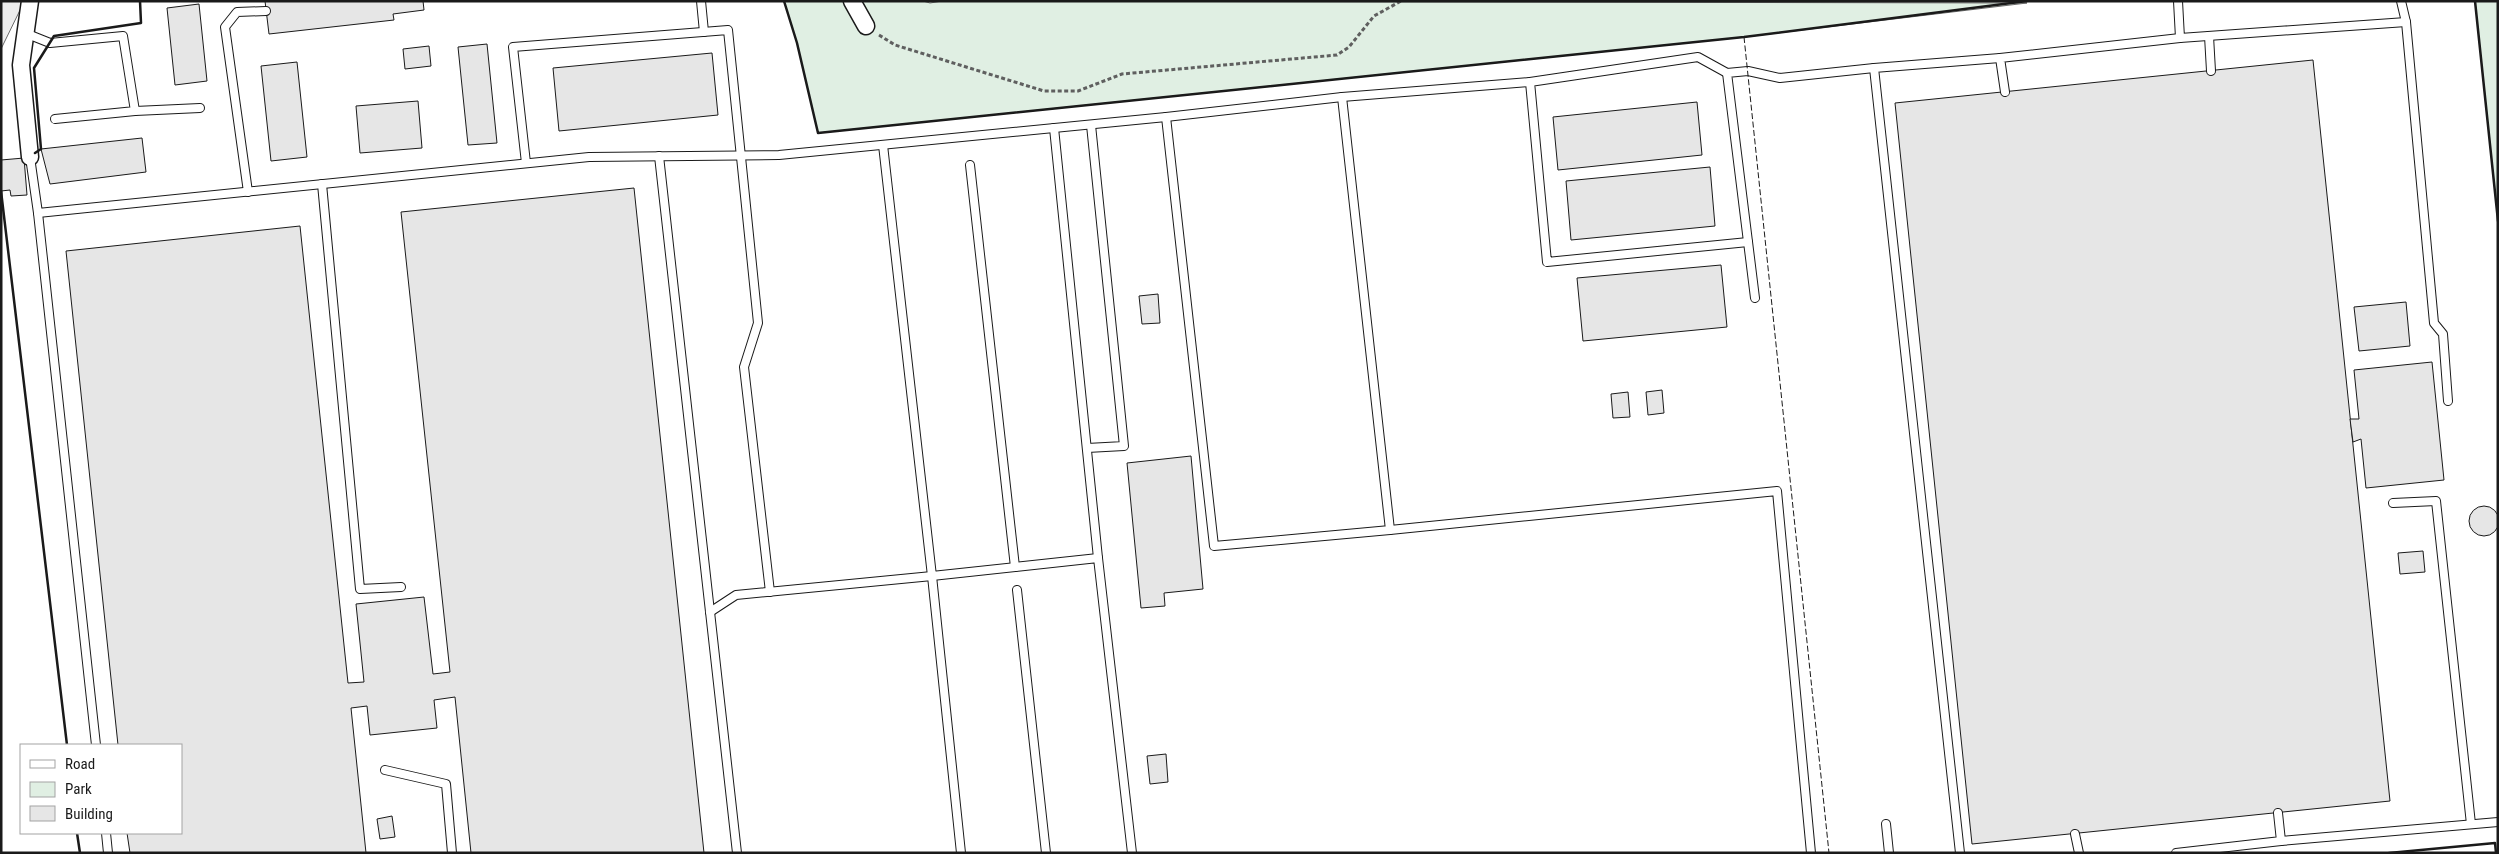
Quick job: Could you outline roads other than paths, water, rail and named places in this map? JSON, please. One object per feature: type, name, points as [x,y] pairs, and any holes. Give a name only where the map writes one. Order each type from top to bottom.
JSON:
[{"type":"street","points":[[30,1],[21,65],[30,156]]},
{"type":"street","points":[[852,1],[866,26]]},
{"type":"lane","points":[[701,1],[704,32]]},
{"type":"lane","points":[[2178,1],[2180,38]]},
{"type":"lane","points":[[2402,1],[2406,22],[2434,323],[2443,334],[2448,401]]},
{"type":"lane","points":[[248,192],[225,27],[237,12],[266,10]]},
{"type":"lane","points":[[38,213],[589,157],[779,155],[1091,125],[1342,97],[1530,82],[1698,57],[1727,73],[1748,71],[1780,78],[2000,58],[2180,38],[2406,22]]},
{"type":"lane","points":[[526,164],[513,48],[728,30],[758,323],[744,367],[770,592]]},
{"type":"lane","points":[[25,33],[50,43],[123,36],[135,111]]},
{"type":"lane","points":[[2208,36],[2211,70]]},
{"type":"lane","points":[[2000,58],[2005,92]]},
{"type":"lane","points":[[1874,68],[1960,853]]},
{"type":"lane","points":[[1727,73],[1755,298]]},
{"type":"lane","points":[[1530,82],[1547,262],[1748,242]]},
{"type":"lane","points":[[1342,97],[1390,530]]},
{"type":"lane","points":[[55,119],[135,111],[200,108]]},
{"type":"lane","points":[[1166,117],[1214,546],[1778,491],[1811,853]]},
{"type":"lane","points":[[1087,448],[1124,446],[1091,125]]},
{"type":"lane","points":[[1054,128],[1098,558],[1132,853]]},
{"type":"lane","points":[[883,145],[932,576],[960,853]]},
{"type":"lane","points":[[30,156],[38,213],[96,744]]},
{"type":"lane","points":[[659,156],[737,853]]},
{"type":"lane","points":[[970,165],[1015,567]]},
{"type":"lane","points":[[322,184],[360,589],[401,587]]},
{"type":"lane","points":[[2393,503],[2436,500],[2471,824]]},
{"type":"lane","points":[[710,612],[736,595],[1098,558]]},
{"type":"lane","points":[[1017,590],[1046,853]]},
{"type":"lane","points":[[385,770],[446,784],[452,853]]},
{"type":"lane","points":[[2278,813],[2281,841]]},
{"type":"lane","points":[[2176,853],[2281,841],[2498,822]]},
{"type":"lane","points":[[1886,824],[1889,853]]},
{"type":"lane","points":[[106,834],[108,853]]},
{"type":"lane","points":[[2076,834],[2079,853]]}]
